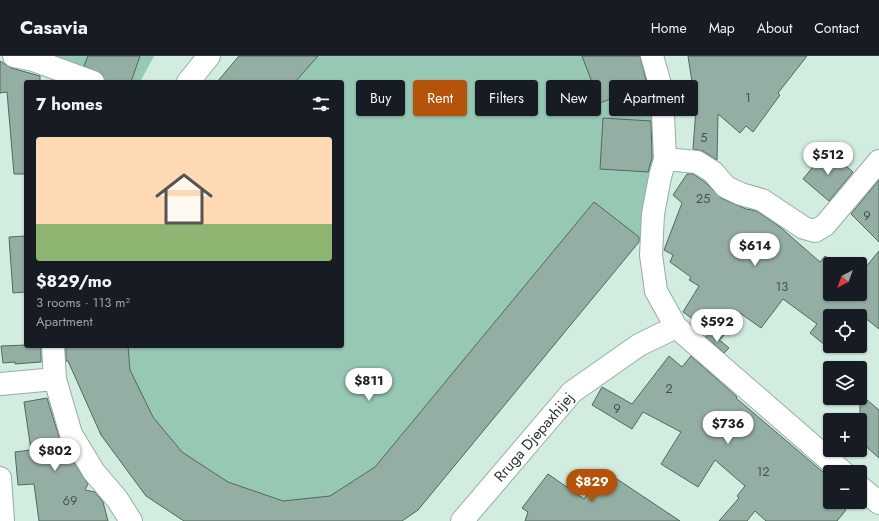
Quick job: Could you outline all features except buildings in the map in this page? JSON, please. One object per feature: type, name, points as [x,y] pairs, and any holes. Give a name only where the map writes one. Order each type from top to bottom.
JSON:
[{"type":"street","points":[[14,56],[33,60],[88,80]]},
{"type":"street","points":[[190,80],[210,56]]},
{"type":"street","points":[[652,56],[662,91],[665,159],[660,177],[653,221],[651,256],[656,291],[676,327],[835,465]]},
{"type":"street","points":[[665,159],[697,162],[713,172],[726,187],[741,194],[762,200],[804,228],[815,231],[825,225],[879,161]]},
{"type":"street","name":"Rruga Djepaxhijej","points":[[462,521],[572,392],[639,345],[676,327]]},
{"type":"street","points":[[53,348],[54,379],[71,434],[94,472],[117,499],[131,521]]},
{"type":"street","points":[[0,384],[54,379]]},
{"type":"street","points":[[0,478],[3,521]]},
{"type":"street","points":[[867,493],[879,503]]},
{"type":"green space","points":[[44,56],[154,56],[141,80],[101,80],[44,61]]},
{"type":"green space","points":[[239,56],[643,56],[650,80],[609,80],[609,116],[661,117],[641,239],[418,510],[402,521],[184,521],[146,496],[101,435],[71,366],[72,348],[344,348],[344,80],[219,80]]}]
